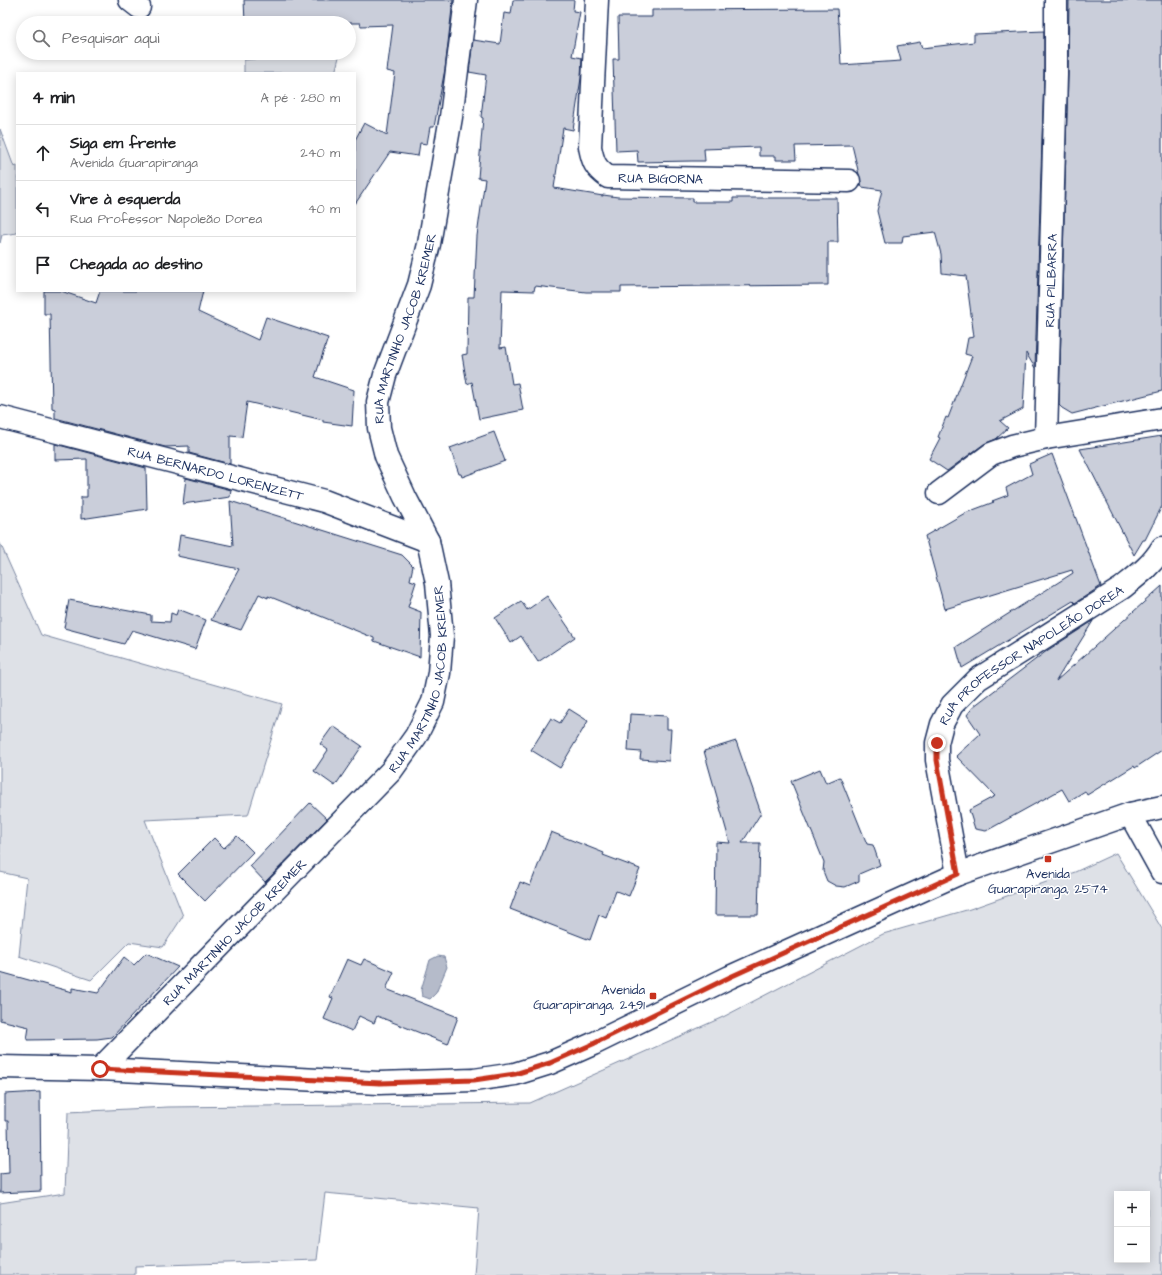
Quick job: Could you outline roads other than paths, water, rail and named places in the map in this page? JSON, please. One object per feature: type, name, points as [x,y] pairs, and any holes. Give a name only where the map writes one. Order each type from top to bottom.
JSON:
[{"type":"street","name":"RUA MARTINHO JACOB KREMER","points":[[100,1069],[391,771],[416,736],[432,702],[440,673],[442,636],[437,583],[428,541],[386,456],[378,428],[378,402],[385,375],[419,284],[429,244],[451,117],[466,0]]},
{"type":"street","name":"RUA BIGORNA","points":[[597,0],[590,148],[593,161],[599,171],[608,177],[849,181]]},
{"type":"street","name":"RUA PILBARRA","points":[[1046,438],[1056,75],[1056,0]]},
{"type":"street","name":"RUA BERNARDO LORENZETT","points":[[0,417],[324,501],[428,541]]},
{"type":"street","points":[[939,493],[991,454],[1012,446],[1046,438],[1162,419]]},
{"type":"street","name":"RUA PROFESSOR NAPOLEÃO DOREA","points":[[958,874],[937,760],[937,743],[942,724],[952,705],[978,679],[1122,588],[1142,572],[1159,554],[1162,548]]},
{"type":"street","points":[[0,1067],[100,1069],[380,1083],[474,1080],[515,1074],[550,1063],[593,1044],[730,977],[958,874],[1130,814],[1162,807]]},
{"type":"street","points":[[1130,814],[1162,872]]},
{"type":"water","points":[[438,956],[444,957],[447,967],[436,993],[430,999],[422,996],[421,990],[430,960]]},
{"type":"place","name":"Avenida Guarapiranga, 2574","points":[[1048,859]]},
{"type":"place","name":"Avenida Guarapiranga, 2491","points":[[653,996]]}]
